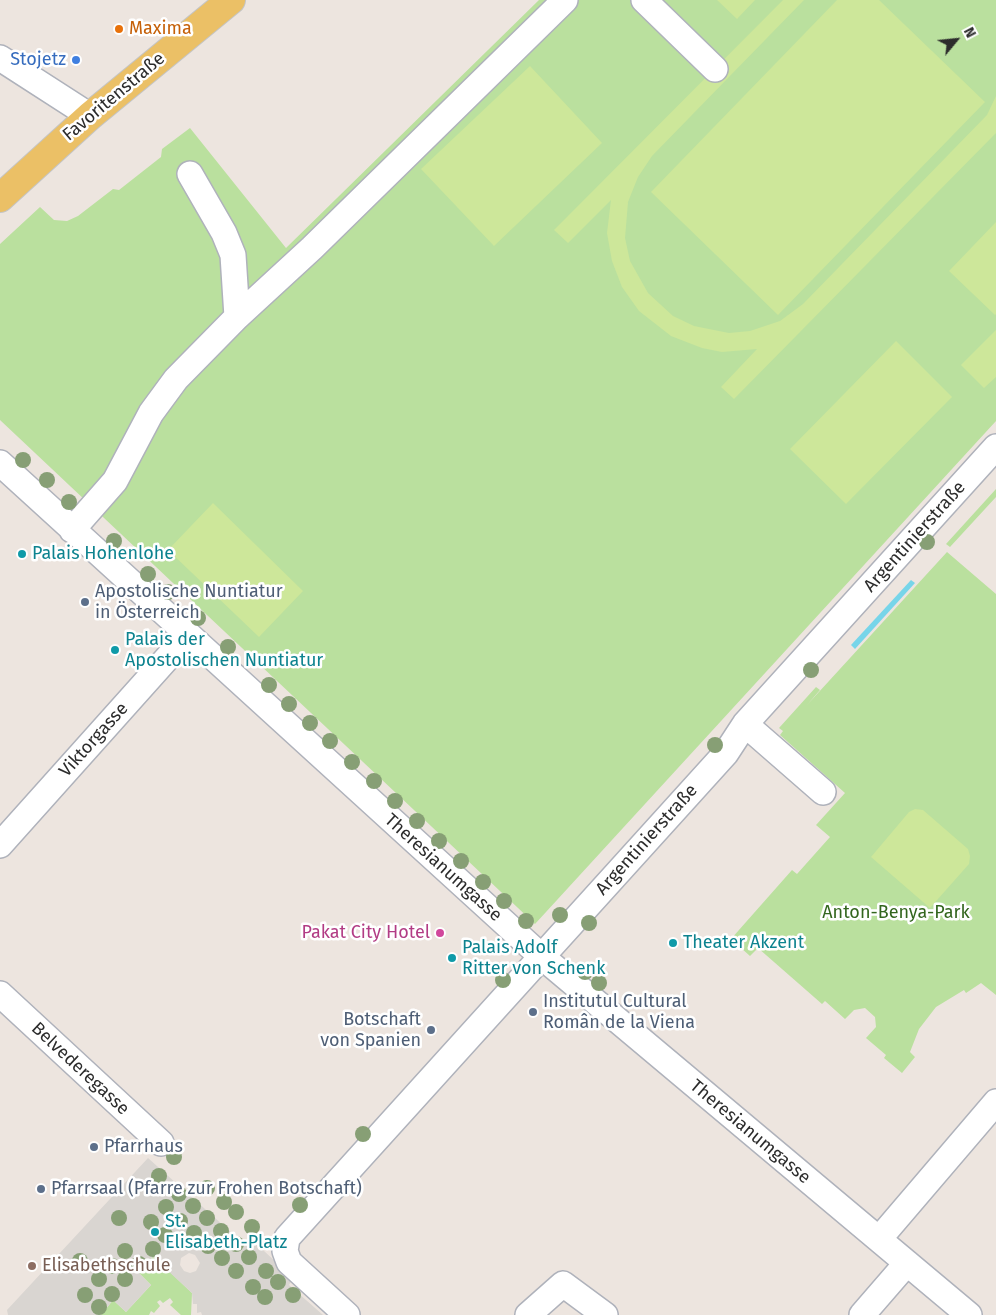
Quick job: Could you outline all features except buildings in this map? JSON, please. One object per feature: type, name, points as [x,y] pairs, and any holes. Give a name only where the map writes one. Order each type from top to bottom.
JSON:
[{"type":"main road","name":"Favoritenstraße","points":[[0,198],[90,116],[231,0]]},
{"type":"street","points":[[72,530],[115,481],[151,413],[176,379],[237,317],[312,248],[565,0]]},
{"type":"street","points":[[644,0],[715,69]]},
{"type":"street","points":[[0,58],[90,116]]},
{"type":"street","points":[[190,174],[224,233],[233,255],[237,317]]},
{"type":"street","name":"Argentinierstraße","points":[[347,1315],[289,1262],[285,1241],[726,752],[745,724],[996,447]]},
{"type":"street","name":"Theresianumgasse","points":[[0,462],[187,636],[541,956],[969,1315]]},
{"type":"street","name":"Viktorgasse","points":[[0,845],[187,636]]},
{"type":"street","points":[[745,724],[824,792]]},
{"type":"street","name":"Belvederegasse","points":[[0,994],[161,1143]]},
{"type":"street","points":[[879,1239],[996,1102]]},
{"type":"street","points":[[862,1315],[907,1263]]},
{"type":"street","points":[[528,1315],[563,1284],[605,1315]]},
{"type":"green space","points":[[539,0],[996,0],[996,421],[535,924],[0,420],[0,244],[40,207],[54,220],[67,221],[78,216],[113,189],[119,190],[161,157],[162,149],[190,128],[286,248]]},
{"type":"green space","points":[[717,0],[755,0],[737,19]]},
{"type":"green space","points":[[783,0],[804,0],[652,156],[638,177],[628,202],[625,238],[630,261],[648,293],[673,316],[694,326],[729,333],[750,331],[780,321],[803,304],[987,115],[996,96],[996,133],[734,399],[721,387],[757,349],[722,352],[702,348],[671,336],[639,311],[622,287],[612,261],[607,233],[611,200],[568,243],[554,230]]},
{"type":"green space","points":[[837,0],[879,0],[985,102],[778,315],[651,192]]},
{"type":"green space","points":[[530,66],[602,143],[494,246],[421,169]]},
{"type":"green space","points":[[996,222],[996,314],[995,315],[949,271]]},
{"type":"green space","points":[[996,330],[996,377],[984,388],[961,365]]},
{"type":"green space","points":[[896,341],[952,397],[846,504],[790,449]]},
{"type":"green space","points":[[996,489],[996,497],[950,547],[946,544]]},
{"type":"green space","points":[[213,503],[303,591],[259,637],[168,550]]},
{"type":"green space","name":"Anton-Benya-Park","points":[[947,552],[996,594],[996,995],[981,983],[966,993],[964,990],[936,1007],[919,1029],[910,1052],[915,1057],[902,1073],[884,1058],[886,1055],[866,1038],[876,1027],[875,1017],[865,1008],[854,1010],[845,1019],[825,1001],[822,1004],[758,948],[750,956],[731,939],[792,870],[797,874],[830,837],[816,825],[845,793],[780,735],[783,731],[779,728],[816,687],[820,690],[807,705]]},
{"type":"green space","points":[[915,809],[923,810],[968,849],[970,856],[969,864],[930,908],[871,857],[909,812]]},
{"type":"green space","points":[[153,1256],[192,1293],[191,1315],[181,1315],[170,1305],[173,1302],[170,1298],[163,1303],[160,1300],[157,1302],[160,1306],[154,1313],[151,1311],[149,1315],[101,1315],[113,1300],[126,1312],[151,1285],[138,1272]]},
{"type":"shaded area","name":"St. Elisabeth-Platz","points":[[148,1158],[243,1243],[249,1237],[293,1278],[289,1285],[323,1315],[202,1315],[201,1312],[197,1313],[197,1304],[193,1304],[192,1293],[153,1257],[138,1272],[151,1285],[126,1312],[113,1300],[101,1315],[8,1315],[7,1310]],"holes":[[[189,1253],[195,1255],[200,1263],[196,1271],[190,1273],[184,1271],[180,1265],[181,1258]]]},
{"type":"water","points":[[911,580],[915,583],[855,649],[851,645]]},
{"type":"place","name":"Maxima","points":[[119,29]]},
{"type":"place","name":"Stojetz","points":[[76,60]]},
{"type":"place","name":"Palais Hohenlohe","points":[[22,554]]},
{"type":"place","name":"Apostolische Nuntiatur in Österreich","points":[[85,602]]},
{"type":"place","name":"Palais der Apostolischen Nuntiatur","points":[[115,650]]},
{"type":"place","name":"Pakat City Hotel","points":[[440,933]]},
{"type":"place","name":"Theater Akzent","points":[[673,943]]},
{"type":"place","name":"Palais Adolf Ritter von Schenk","points":[[452,958]]},
{"type":"place","name":"Institutul Cultural Român de la Viena","points":[[533,1012]]},
{"type":"place","name":"Botschaft von Spanien","points":[[431,1030]]},
{"type":"place","name":"Pfarrhaus","points":[[94,1147]]},
{"type":"place","name":"Pfarrsaal (Pfarre zur Frohen Botschaft)","points":[[41,1189]]},
{"type":"place","name":"St. Elisabeth-Platz","points":[[155,1232]]},
{"type":"place","name":"Elisabethschule","points":[[32,1266]]}]
